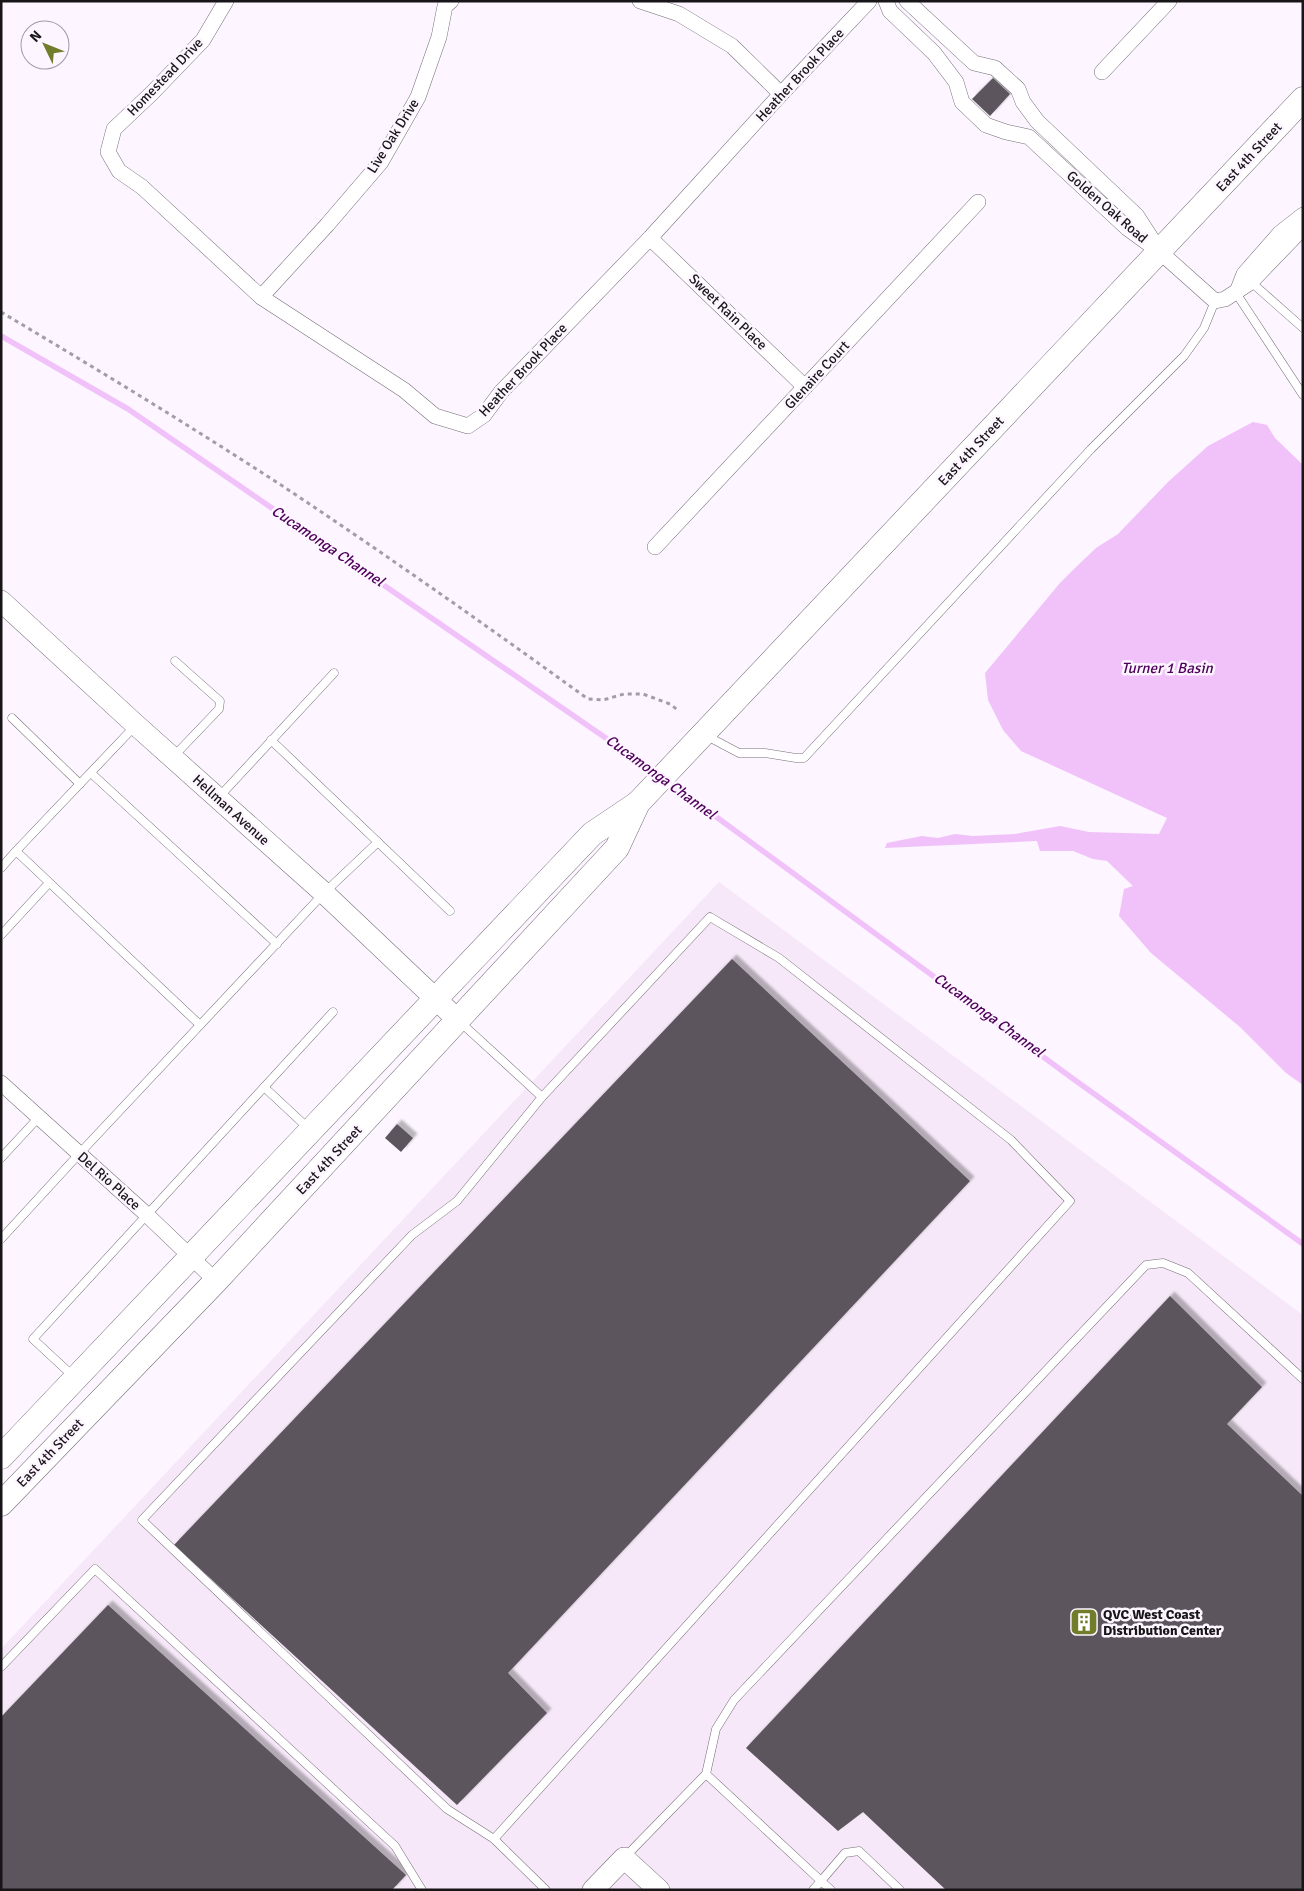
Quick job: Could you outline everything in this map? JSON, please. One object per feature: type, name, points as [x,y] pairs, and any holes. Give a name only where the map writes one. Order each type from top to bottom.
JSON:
[{"type":"main road","name":"East 4th Street","points":[[1,1457],[592,834],[638,803],[1303,99]]},
{"type":"main road","name":"East 4th Street","points":[[1,1504],[216,1281],[618,848],[638,803]]},
{"type":"street","name":"Homestead Drive","points":[[108,152],[114,129],[203,40],[226,1]]},
{"type":"street","name":"Live Oak Drive","points":[[261,296],[327,225],[380,162],[418,97],[446,6],[451,1]]},
{"type":"street","points":[[640,1],[679,14],[732,46],[781,94]]},
{"type":"street","name":"Heather Brook Place","points":[[108,152],[119,171],[142,187],[261,296],[404,390],[435,416],[468,426],[484,414],[501,392],[650,238],[781,94],[870,1]]},
{"type":"street","name":"Golden Oak Road","points":[[886,1],[890,11],[934,53],[956,82],[962,102],[986,125],[1029,137],[1127,228],[1160,252]]},
{"type":"street","name":"Golden Oak Road","points":[[906,1],[974,62],[995,68],[1018,89],[1023,102],[1037,121],[1137,216],[1160,252]]},
{"type":"street","points":[[1102,72],[1169,1]]},
{"type":"street","name":"Glenaire Court","points":[[655,547],[978,202]]},
{"type":"street","points":[[1160,252],[1215,301],[1225,299],[1251,282],[1282,239],[1303,215]]},
{"type":"street","points":[[1236,293],[1244,274],[1282,239],[1303,228]]},
{"type":"street","name":"Sweet Rain Place","points":[[650,238],[805,387]]},
{"type":"street","name":"Hellman Avenue","points":[[1,601],[324,893],[459,1021]]},
{"type":"street","name":"Del Rio Place","points":[[1,1083],[146,1214],[216,1281]]},
{"type":"street","points":[[593,1890],[624,1858],[659,1890]]},
{"type":"lane","points":[[1251,282],[1303,328]]},
{"type":"lane","points":[[1236,293],[1303,395]]},
{"type":"lane","points":[[704,734],[739,753],[766,753],[804,758],[1091,449],[1184,356],[1204,328],[1215,301]]},
{"type":"lane","points":[[172,757],[219,709],[220,701],[175,661]]},
{"type":"lane","points":[[218,798],[334,673]]},
{"type":"lane","points":[[12,718],[80,784]]},
{"type":"lane","points":[[1,868],[136,725]]},
{"type":"lane","points":[[271,740],[450,911]]},
{"type":"lane","points":[[91,773],[277,944]]},
{"type":"lane","points":[[1,1239],[324,893],[378,842]]},
{"type":"lane","points":[[16,852],[200,1025]]},
{"type":"lane","points":[[1,935],[49,883]]},
{"type":"lane","points":[[494,1839],[1070,1201],[1004,1134],[779,958],[710,917],[542,1097],[457,1201],[412,1235],[142,1520],[447,1809],[494,1839],[546,1890]]},
{"type":"lane","points":[[75,1378],[33,1339],[333,1012]]},
{"type":"lane","points":[[459,1021],[542,1097]]},
{"type":"lane","points":[[264,1087],[310,1131]]},
{"type":"lane","points":[[1,1158],[39,1117]]},
{"type":"lane","points":[[624,1858],[706,1774],[716,1729],[734,1700],[1146,1265],[1163,1263],[1188,1273],[1303,1380]]},
{"type":"lane","points":[[1,1666],[96,1569],[394,1846],[422,1890]]},
{"type":"lane","points":[[706,1774],[831,1890]]},
{"type":"lane","points":[[813,1890],[845,1853],[859,1851],[900,1890]]},
{"type":"path","points":[[1,312],[177,418],[281,485],[377,550],[588,699],[603,700],[624,694],[643,694],[670,704],[679,711]]},
{"type":"shaded area","points":[[719,882],[1303,1315],[1303,1890],[1,1890],[1,1649]]},
{"type":"water","name":"Turner 1 Basin","points":[[1253,422],[1267,425],[1275,438],[1303,465],[1303,1085],[1286,1073],[1240,1027],[1151,953],[1119,916],[1124,889],[1133,886],[1107,861],[1093,859],[1073,851],[1040,851],[1037,841],[885,848],[887,843],[922,836],[938,838],[955,834],[973,836],[1015,834],[1060,826],[1089,832],[1159,834],[1167,818],[1021,751],[1003,730],[988,700],[985,673],[1060,583],[1096,548],[1118,534],[1168,482],[1208,446]]},
{"type":"building","points":[[993,78],[1010,94],[990,116],[972,99]]},
{"type":"building","points":[[732,959],[970,1181],[508,1673],[547,1713],[457,1805],[174,1545]]},
{"type":"building","points":[[397,1124],[413,1138],[401,1152],[385,1138]]},
{"type":"building","name":"QVC West Coast Distribution Center","points":[[1170,1296],[1262,1387],[1227,1424],[1303,1496],[1303,1890],[946,1890],[863,1812],[838,1831],[746,1748]]},
{"type":"building","points":[[108,1605],[406,1875],[392,1890],[1,1890],[1,1717]]},
{"type":"waterway","name":"Cucamonga Channel","points":[[1,336],[128,409],[658,774]]},
{"type":"waterway","name":"Cucamonga Channel","points":[[666,780],[1072,1078],[1303,1244]]},
{"type":"place","name":"QVC West Coast Distribution Center","points":[[1084,1622]]}]
